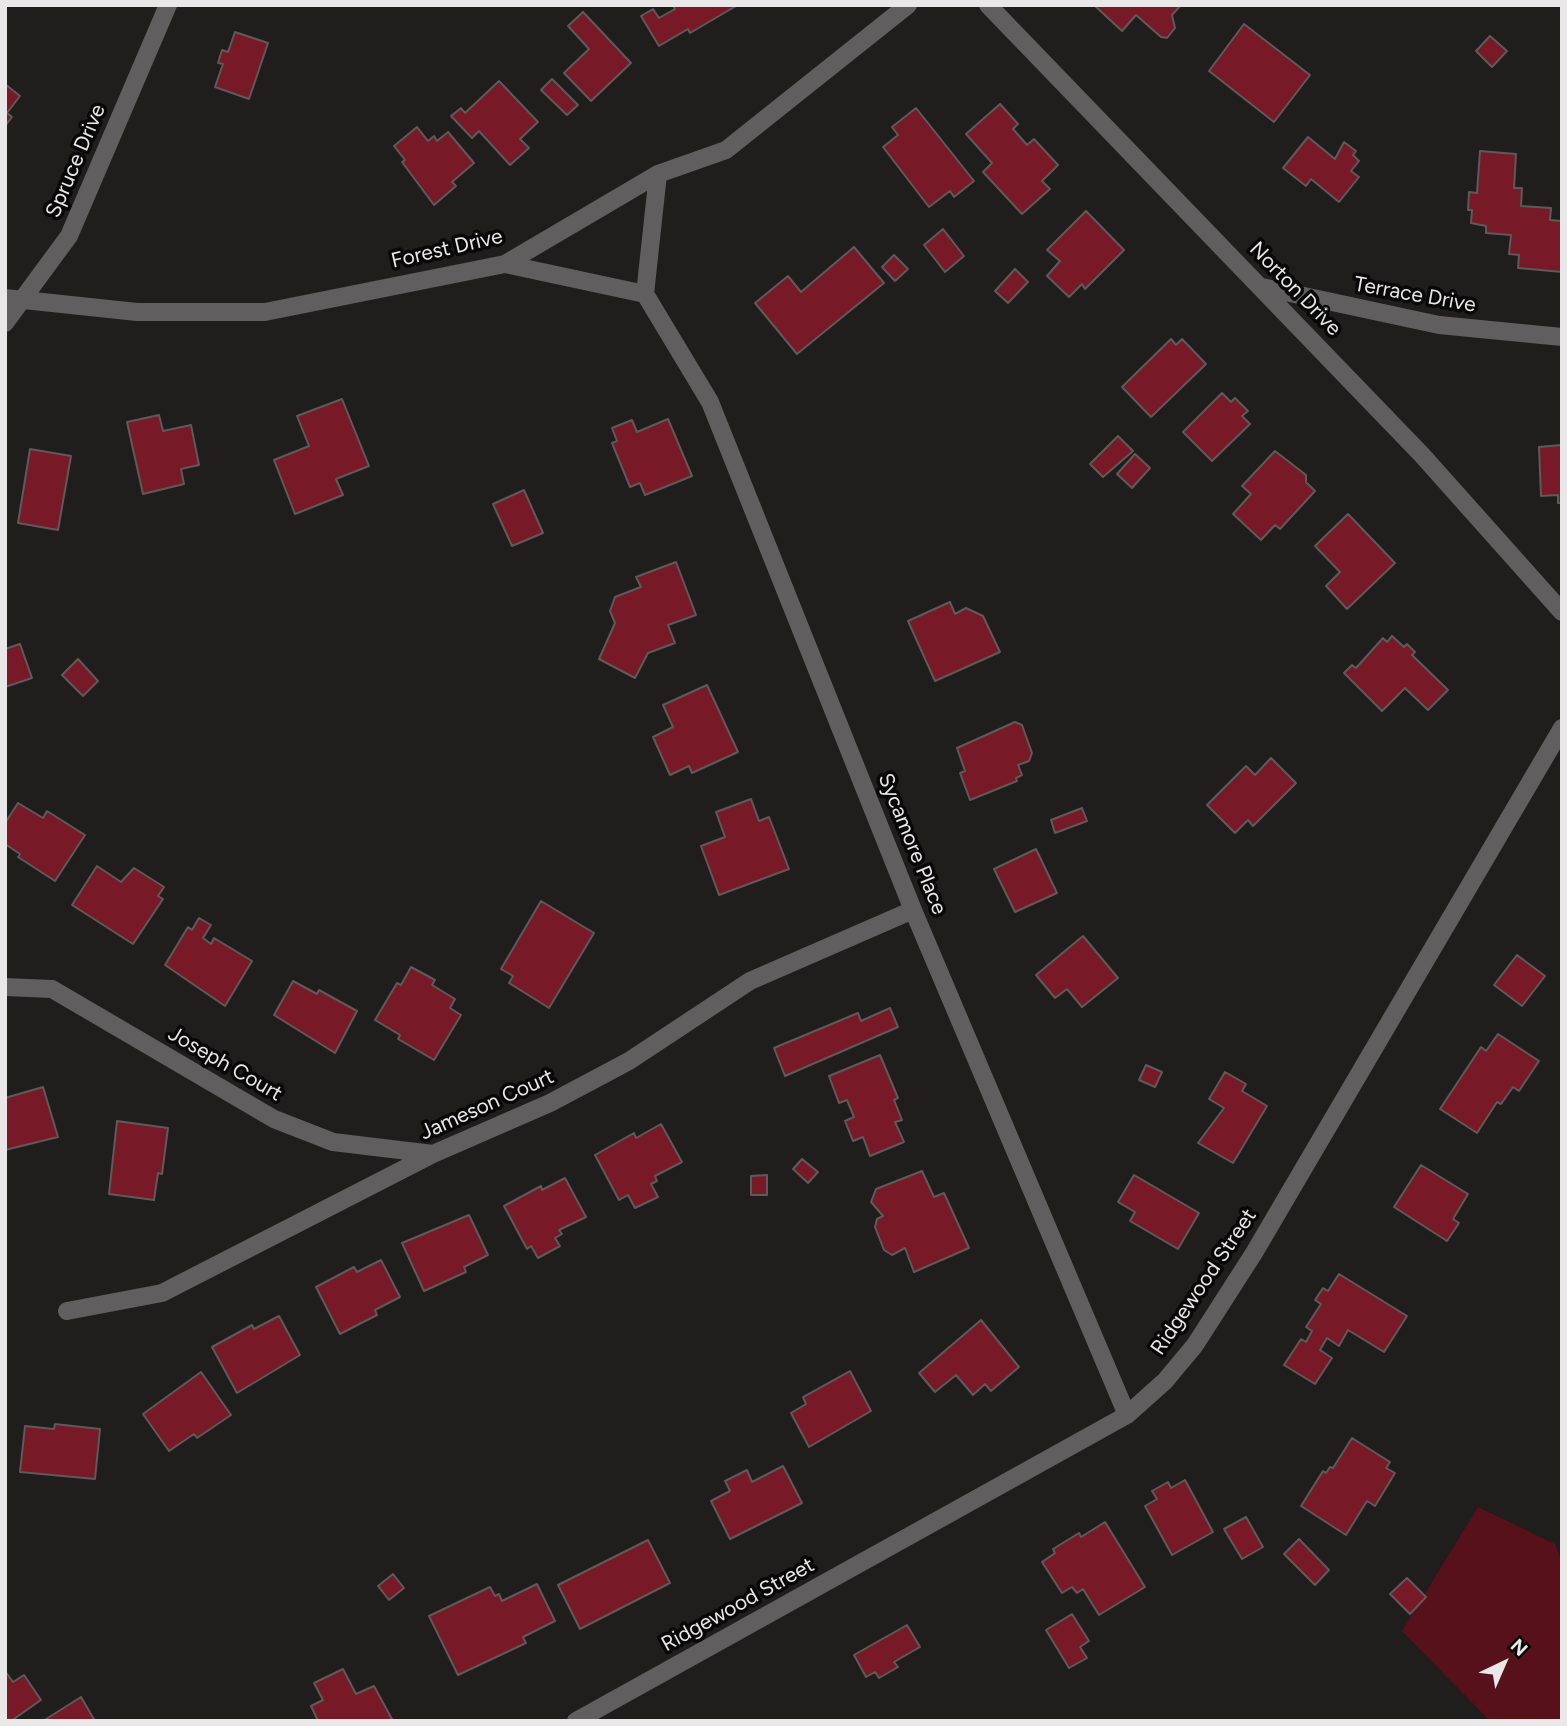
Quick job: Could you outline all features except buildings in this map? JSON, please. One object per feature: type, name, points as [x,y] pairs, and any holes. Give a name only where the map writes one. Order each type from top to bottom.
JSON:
[{"type":"street","name":"Spruce Drive","points":[[5,323],[13,300],[69,236],[168,5]]},
{"type":"street","name":"Forest Drive","points":[[13,300],[137,312],[265,312],[505,264],[658,174],[726,150],[908,5]]},
{"type":"street","name":"Norton Drive","points":[[988,5],[1422,455],[1562,612]]},
{"type":"street","points":[[505,264],[645,294],[658,174]]},
{"type":"street","name":"Terrace Drive","points":[[1262,287],[1439,325],[1562,337]]},
{"type":"street","name":"Sycamore Place","points":[[645,294],[710,402],[913,910],[1127,1415]]},
{"type":"street","name":"Ridgewood Street","points":[[576,1721],[1127,1415],[1165,1381],[1195,1345],[1254,1253],[1562,728]]},
{"type":"street","name":"Jameson Court","points":[[67,1311],[162,1293],[292,1229],[433,1154],[550,1103],[629,1061],[750,981],[913,910]]},
{"type":"street","name":"Joseph Court","points":[[5,987],[52,989],[274,1119],[333,1142],[433,1154]]},
{"type":"shaded area","points":[[1478,1507],[1555,1544],[1562,1562],[1562,1721],[1490,1721],[1402,1631]]}]
